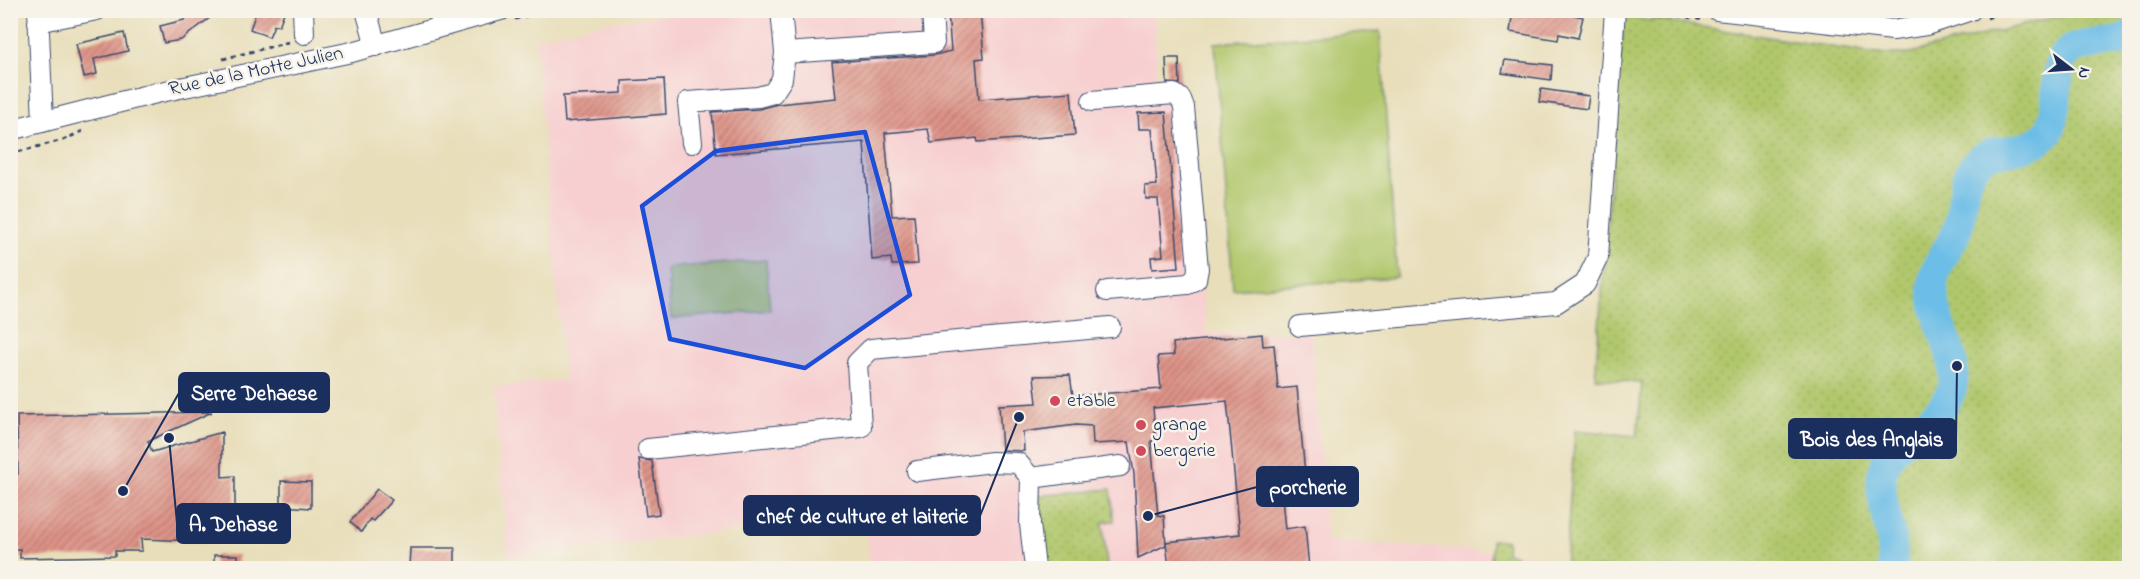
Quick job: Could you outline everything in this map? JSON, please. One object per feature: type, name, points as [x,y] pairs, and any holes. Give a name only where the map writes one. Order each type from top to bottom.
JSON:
[{"type":"street","points":[[43,122],[38,16],[97,10]]},
{"type":"street","points":[[303,10],[304,34]]},
{"type":"street","points":[[366,10],[376,46]]},
{"type":"street","name":"Rue de la Motte Julien","points":[[10,130],[168,90],[376,46],[501,10]]},
{"type":"street","points":[[692,143],[688,102],[758,97],[773,93],[782,79],[785,53],[781,10]]},
{"type":"street","points":[[785,53],[934,43],[932,10]]},
{"type":"street","points":[[1300,326],[1556,303],[1585,284],[1598,257],[1615,10]]},
{"type":"street","points":[[1717,10],[1893,30],[1926,25],[1971,10]]},
{"type":"street","points":[[1092,101],[1174,94],[1181,99],[1184,107],[1198,269],[1196,279],[1188,284],[1107,291]]},
{"type":"street","points":[[648,449],[861,427],[857,363],[871,349],[1110,327]]},
{"type":"street","points":[[917,471],[992,462],[1018,463],[1031,478],[1030,524],[1035,568]]},
{"type":"street","points":[[1031,478],[1120,466]]},
{"type":"highlighted area","points":[[865,132],[910,295],[805,368],[670,339],[642,206],[716,151]]},
{"type":"shaded area","points":[[704,10],[1154,11],[1158,91],[1186,89],[1206,333],[1311,333],[1327,541],[1532,554],[1531,568],[870,568],[865,515],[508,557],[493,387],[565,380],[535,39],[597,24]]},
{"type":"green space","points":[[2079,11],[2129,11],[2129,568],[1565,568],[1575,430],[1637,436],[1642,383],[1595,378],[1624,16],[1877,54],[1907,54]]},
{"type":"green space","points":[[1380,31],[1397,277],[1233,289],[1215,43]]},
{"type":"green space","points":[[766,260],[770,310],[671,319],[667,268]]},
{"type":"green space","points":[[1111,489],[1114,521],[1103,522],[1107,568],[1043,568],[1037,496]]},
{"type":"green space","points":[[1492,539],[1507,541],[1506,553],[1516,555],[1516,568],[1491,568]]},
{"type":"building","points":[[197,10],[220,10],[181,40],[164,43],[160,26],[184,20]]},
{"type":"building","points":[[257,10],[285,10],[279,26],[274,25],[269,37],[250,29]]},
{"type":"building","points":[[980,10],[984,58],[976,59],[979,99],[1071,92],[1075,135],[978,142],[977,138],[931,143],[928,129],[885,133],[892,216],[914,215],[918,264],[892,265],[891,258],[872,260],[864,142],[716,154],[712,112],[759,109],[778,104],[836,98],[832,62],[935,55],[951,51],[948,13]]},
{"type":"building","points":[[1513,10],[1551,10],[1583,17],[1578,38],[1559,34],[1558,40],[1510,32]]},
{"type":"building","points":[[124,33],[128,51],[94,59],[97,74],[84,77],[76,44]]},
{"type":"building","points":[[1166,58],[1179,58],[1180,84],[1167,83]]},
{"type":"building","points":[[1505,60],[1552,65],[1551,80],[1502,73]]},
{"type":"building","points":[[664,79],[666,114],[565,122],[563,96],[622,93],[622,81]]},
{"type":"building","points":[[1541,89],[1589,96],[1587,109],[1539,102]]},
{"type":"building","points":[[1166,112],[1179,267],[1152,269],[1151,257],[1163,256],[1158,199],[1146,199],[1145,186],[1157,185],[1152,129],[1139,129],[1138,113]]},
{"type":"building","points":[[1262,334],[1263,346],[1274,345],[1278,389],[1297,387],[1307,496],[1282,498],[1285,529],[1305,526],[1309,568],[1169,568],[1166,542],[1240,534],[1227,401],[1153,408],[1156,441],[1151,441],[1158,515],[1164,516],[1166,545],[1138,558],[1134,474],[1129,442],[1093,444],[1092,426],[1076,425],[1023,432],[1024,451],[1002,450],[999,405],[1037,403],[1034,376],[1070,375],[1073,396],[1161,389],[1158,356],[1174,355],[1173,343]]},
{"type":"building","points":[[212,412],[148,441],[152,452],[222,432],[222,477],[235,476],[235,527],[224,527],[224,542],[141,539],[142,551],[115,551],[115,556],[20,558],[20,549],[10,549],[10,474],[18,474],[17,416]]},
{"type":"building","points":[[639,459],[652,461],[659,514],[646,516]]},
{"type":"building","points":[[281,481],[311,482],[311,508],[281,506]]},
{"type":"building","points":[[377,489],[392,500],[373,521],[370,519],[361,532],[350,522]]},
{"type":"building","points":[[410,548],[455,548],[455,568],[409,568]]},
{"type":"building","points":[[214,555],[238,555],[238,568],[214,568]]},
{"type":"waterway","points":[[1893,568],[1892,541],[1882,494],[1883,470],[1888,458],[1897,447],[1938,411],[1947,400],[1952,388],[1954,374],[1952,361],[1935,306],[1934,278],[1940,261],[1956,233],[1964,189],[1971,169],[1989,154],[2027,146],[2045,136],[2051,128],[2054,117],[2059,68],[2069,51],[2083,45],[2116,42],[2130,36]]},
{"type":"place","name":"Bois des Anglais","points":[[1957,366]]},
{"type":"place","name":"etable","points":[[1055,401]]},
{"type":"place","name":"chef de culture et laiterie","points":[[1019,417]]},
{"type":"place","name":"grange","points":[[1141,425]]},
{"type":"place","name":"A. Dehase","points":[[169,438]]},
{"type":"place","name":"bergerie","points":[[1141,451]]},
{"type":"place","name":"Serre Dehaese","points":[[123,491]]},
{"type":"place","name":"porcherie","points":[[1148,516]]}]
